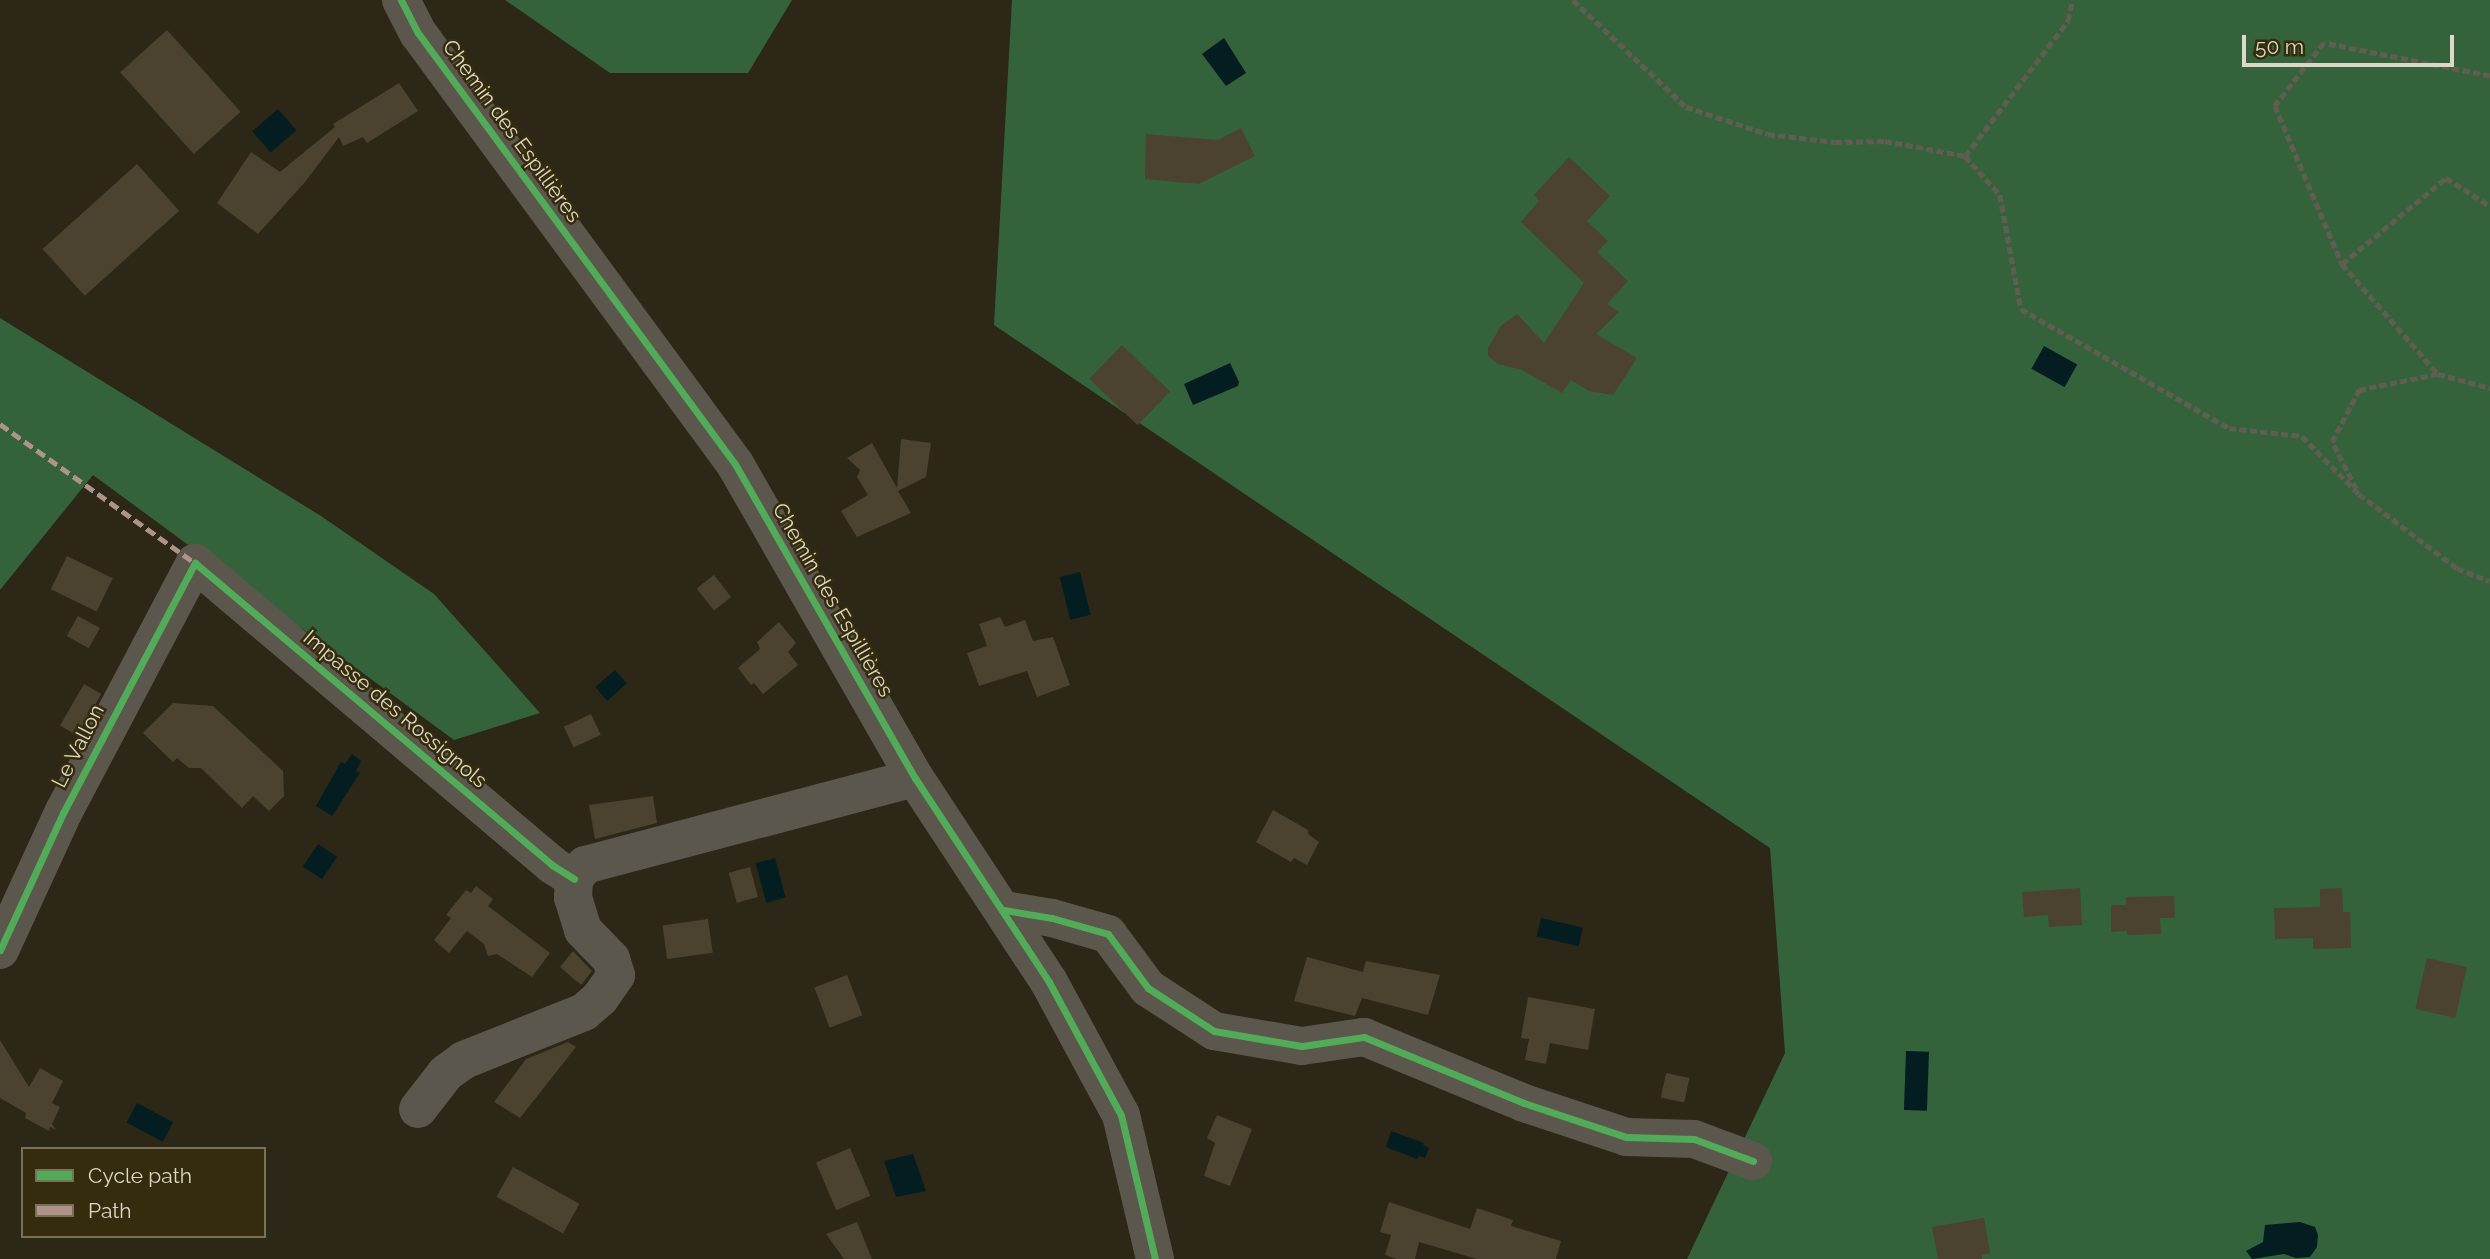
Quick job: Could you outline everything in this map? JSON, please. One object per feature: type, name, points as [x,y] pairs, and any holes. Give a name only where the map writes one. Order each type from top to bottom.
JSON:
[{"type":"street","name":"Chemin des Espillières","points":[[401,0],[418,33],[735,464],[915,778],[1049,982],[1121,1115],[1155,1259]]},
{"type":"street","name":"Impasse des Rossignols","points":[[195,563],[552,865],[574,879]]},
{"type":"street","name":"Le Vallon","points":[[0,950],[63,813],[195,563]]},
{"type":"street","points":[[418,1109],[446,1073],[464,1060],[584,1012],[600,998],[616,975],[611,959],[583,930],[573,898],[574,879],[585,865],[915,778]]},
{"type":"street","points":[[1004,910],[1052,918],[1108,934],[1148,988],[1214,1031],[1301,1046],[1364,1037],[1524,1103],[1626,1137],[1694,1139],[1753,1161]]},
{"type":"path","points":[[1573,0],[1686,107],[1768,134],[1835,142],[1885,141],[1965,156],[2000,195],[2021,309],[2229,428],[2302,436],[2359,494],[2457,568],[2490,581]]},
{"type":"path","points":[[1965,156],[2068,21],[2072,0]]},
{"type":"path","points":[[2438,374],[2342,264],[2275,106],[2324,43],[2490,76]]},
{"type":"path","points":[[2342,264],[2446,178],[2490,206]]},
{"type":"path","points":[[2359,494],[2332,442],[2359,390],[2438,374],[2490,388]]},
{"type":"green space","points":[[505,0],[792,0],[748,73],[610,73]]},
{"type":"green space","points":[[1012,0],[2490,0],[2490,1259],[1687,1259],[1785,1053],[1770,848],[994,325]]},
{"type":"green space","points":[[0,318],[321,516],[434,594],[540,713],[454,740],[93,475],[0,590]]},
{"type":"water","points":[[1224,38],[1246,73],[1226,86],[1202,54]]},
{"type":"water","points":[[278,109],[296,130],[271,152],[252,131]]},
{"type":"water","points":[[2044,346],[2077,364],[2065,387],[2031,369]]},
{"type":"water","points":[[1230,363],[1239,382],[1238,386],[1193,405],[1184,384]]},
{"type":"water","points":[[1080,572],[1091,615],[1070,620],[1060,577]]},
{"type":"water","points":[[615,670],[627,684],[607,701],[595,687]]},
{"type":"water","points":[[352,754],[361,761],[356,771],[360,773],[332,816],[316,806],[341,762],[345,764]]},
{"type":"water","points":[[318,844],[337,857],[322,879],[303,866]]},
{"type":"water","points":[[775,858],[786,898],[766,903],[756,863]]},
{"type":"water","points":[[1541,918],[1583,928],[1579,946],[1537,937]]},
{"type":"water","points":[[1906,1051],[1929,1052],[1927,1111],[1904,1110]]},
{"type":"water","points":[[137,1103],[173,1122],[163,1142],[127,1122]]},
{"type":"water","points":[[1391,1131],[1424,1143],[1423,1145],[1429,1148],[1425,1158],[1419,1156],[1417,1159],[1386,1147]]},
{"type":"water","points":[[913,1154],[926,1191],[896,1197],[884,1161]]},
{"type":"water","points":[[2300,1222],[2315,1227],[2318,1235],[2317,1247],[2310,1257],[2296,1258],[2284,1254],[2252,1259],[2246,1251],[2263,1242],[2265,1225]]},
{"type":"building","points":[[167,30],[241,112],[194,154],[120,72]]},
{"type":"building","points":[[399,83],[418,111],[367,143],[363,137],[343,146],[339,137],[305,182],[258,234],[217,203],[251,152],[280,172],[335,127],[333,124]]},
{"type":"building","points":[[1241,128],[1255,156],[1199,184],[1145,179],[1146,134],[1218,140]]},
{"type":"building","points":[[1569,157],[1610,196],[1587,221],[1608,241],[1597,252],[1628,281],[1607,304],[1619,312],[1596,334],[1637,358],[1613,395],[1589,391],[1571,380],[1562,393],[1522,370],[1498,364],[1488,356],[1488,348],[1501,326],[1517,314],[1544,343],[1584,283],[1521,222],[1539,201],[1534,195]]},
{"type":"building","points":[[137,164],[179,211],[85,296],[43,249]]},
{"type":"building","points":[[1122,345],[1170,392],[1138,425],[1089,379]]},
{"type":"building","points":[[901,439],[931,443],[926,477],[898,491],[911,513],[857,537],[841,511],[868,495],[857,477],[860,470],[847,458],[872,443],[897,488]]},
{"type":"building","points":[[67,556],[113,578],[97,612],[51,589]]},
{"type":"building","points":[[714,575],[731,597],[714,611],[697,589]]},
{"type":"building","points":[[78,616],[100,628],[89,648],[67,636]]},
{"type":"building","points":[[1000,617],[1005,627],[1025,620],[1033,641],[1053,637],[1070,685],[1037,697],[1027,671],[979,686],[967,653],[987,646],[979,624]]},
{"type":"building","points":[[779,622],[796,643],[788,652],[798,665],[763,694],[754,683],[751,685],[738,668],[760,649],[757,642]]},
{"type":"building","points":[[84,684],[101,694],[77,736],[60,726]]},
{"type":"building","points":[[173,703],[213,706],[283,771],[284,796],[269,811],[253,796],[242,808],[201,768],[189,768],[177,758],[173,762],[143,733]]},
{"type":"building","points":[[591,714],[601,735],[574,748],[564,727]]},
{"type":"building","points":[[653,796],[657,823],[595,839],[589,805]]},
{"type":"building","points":[[1273,810],[1308,830],[1308,834],[1319,842],[1307,865],[1294,858],[1291,862],[1256,842]]},
{"type":"building","points":[[750,867],[758,897],[737,903],[729,873]]},
{"type":"building","points":[[476,886],[493,899],[488,906],[550,953],[532,977],[497,954],[488,956],[484,944],[467,931],[449,953],[434,940],[451,918],[446,915],[466,890],[471,893]]},
{"type":"building","points":[[2080,888],[2082,925],[2049,927],[2048,915],[2024,917],[2022,892]]},
{"type":"building","points":[[2342,888],[2343,912],[2350,912],[2351,948],[2313,949],[2313,938],[2275,939],[2274,908],[2320,907],[2320,889]]},
{"type":"building","points":[[2174,896],[2175,918],[2160,918],[2161,934],[2127,935],[2127,931],[2111,932],[2111,905],[2126,905],[2126,897]]},
{"type":"building","points":[[708,919],[713,953],[667,959],[662,925]]},
{"type":"building","points":[[573,951],[592,971],[581,985],[560,967]]},
{"type":"building","points":[[1307,957],[1363,972],[1366,961],[1440,975],[1428,1015],[1362,998],[1355,1016],[1294,1001]]},
{"type":"building","points":[[2427,958],[2467,967],[2455,1018],[2415,1009]]},
{"type":"building","points":[[847,975],[862,1015],[830,1028],[814,988]]},
{"type":"building","points":[[1528,997],[1595,1009],[1588,1050],[1550,1043],[1546,1064],[1525,1060],[1529,1039],[1521,1038]]},
{"type":"building","points":[[0,1040],[29,1087],[40,1068],[63,1081],[52,1103],[60,1107],[52,1124],[56,1130],[50,1127],[49,1131],[25,1118],[26,1113],[0,1098]]},
{"type":"building","points":[[568,1042],[576,1047],[520,1118],[494,1102],[526,1059]]},
{"type":"building","points":[[1666,1073],[1689,1078],[1684,1102],[1661,1097]]},
{"type":"building","points":[[1217,1115],[1252,1129],[1230,1186],[1204,1176],[1215,1143],[1207,1138]]},
{"type":"building","points":[[850,1148],[870,1196],[836,1210],[816,1162]]},
{"type":"building","points":[[513,1167],[579,1204],[563,1234],[497,1197]]},
{"type":"building","points":[[1389,1202],[1470,1229],[1477,1208],[1513,1220],[1511,1226],[1561,1241],[1556,1259],[1477,1259],[1419,1242],[1415,1259],[1397,1259],[1385,1255],[1391,1235],[1380,1232]]},
{"type":"building","points":[[1984,1218],[1990,1253],[1982,1255],[1982,1259],[1938,1259],[1932,1227]]},
{"type":"building","points":[[857,1222],[872,1259],[844,1259],[826,1234]]},
{"type":"marked path","points":[[0,424],[195,563]]},
{"type":"cycle path","points":[[401,0],[418,33],[735,464],[915,778],[1049,982],[1121,1115],[1155,1259]]},
{"type":"cycle path","points":[[0,950],[63,813],[195,563],[552,865],[574,879]]},
{"type":"cycle path","points":[[1004,910],[1052,918],[1108,934],[1148,988],[1214,1031],[1302,1046],[1364,1037],[1524,1103],[1626,1137],[1694,1139],[1753,1161]]}]
